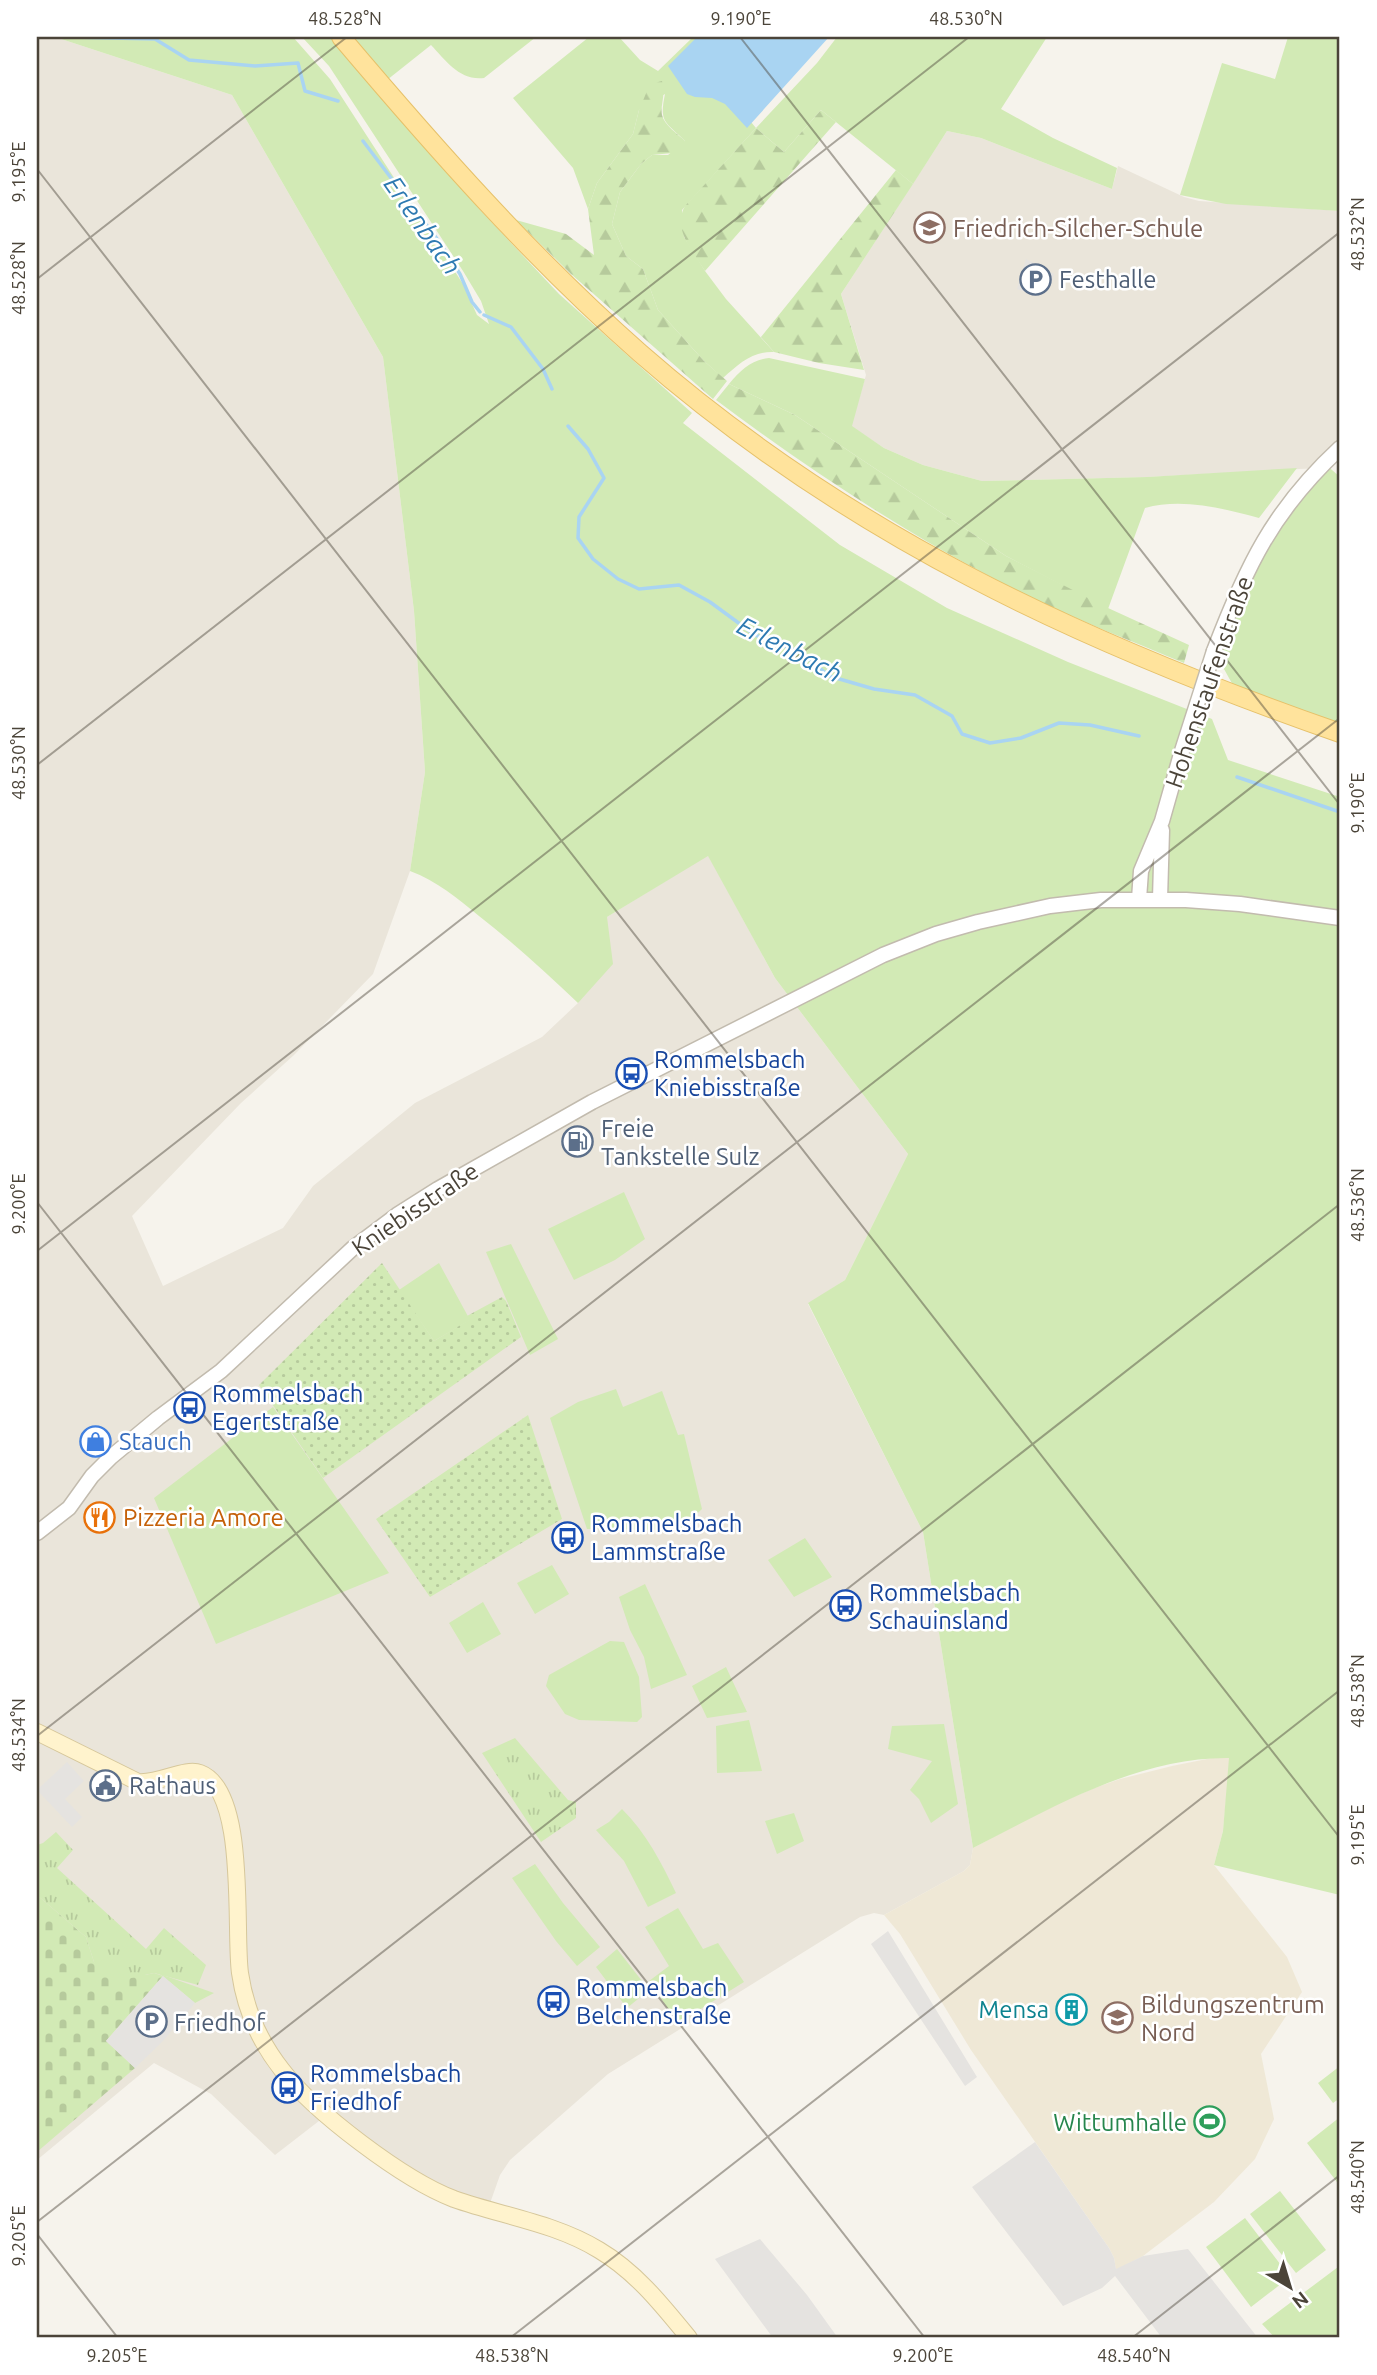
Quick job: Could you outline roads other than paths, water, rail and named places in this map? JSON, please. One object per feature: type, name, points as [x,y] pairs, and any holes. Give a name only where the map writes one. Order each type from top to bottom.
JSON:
[{"type":"main road","points":[[341,37],[444,156],[569,287],[642,354],[779,461],[912,547],[1022,605],[1133,654],[1336,733]]},
{"type":"main road","points":[[37,1732],[138,1782],[155,1782],[185,1772],[200,1773],[212,1780],[221,1794],[232,1831],[239,1964],[247,2002],[260,2035],[288,2077],[358,2139],[433,2189],[547,2227],[607,2255],[643,2284],[689,2338]]},
{"type":"street","name":"Hohenstaufenstraße","points":[[1139,899],[1141,872],[1162,821],[1214,651],[1244,576],[1273,523],[1319,468],[1340,448]]},
{"type":"street","name":"Hohenstaufenstraße","points":[[1160,898],[1162,821]]},
{"type":"street","name":"Kniebisstraße","points":[[37,1533],[69,1508],[92,1476],[111,1457],[221,1371],[354,1248],[397,1215],[592,1102],[853,970],[911,944],[978,922],[1068,904],[1160,898],[1226,903],[1340,918]]},
{"type":"water","points":[[697,37],[829,37],[747,128],[725,104],[712,98],[687,94],[668,66]]},
{"type":"waterway","name":"Erlenbach","points":[[69,37],[155,39],[189,60],[255,66],[298,63],[305,91],[338,101]]},
{"type":"waterway","name":"Erlenbach","points":[[363,141],[438,240],[480,312]]},
{"type":"waterway","name":"Erlenbach","points":[[484,315],[511,327],[543,369],[552,389]]},
{"type":"waterway","name":"Erlenbach","points":[[568,426],[588,449],[604,478],[579,517],[578,538],[593,559],[618,579],[639,589],[679,585],[710,602],[755,635],[802,653],[829,676],[874,689],[915,695],[952,716],[962,734],[990,743],[1021,738],[1059,723],[1090,725],[1139,736]]},
{"type":"waterway","name":"Erlenbach","points":[[1237,777],[1340,812]]},
{"type":"place","name":"Friedrich-Silcher-Schule","points":[[930,228]]},
{"type":"place","name":"Festhalle","points":[[1036,279]]},
{"type":"place","name":"Rommelsbach Kniebisstraße","points":[[631,1073]]},
{"type":"place","name":"Freie Tankstelle Sulz","points":[[578,1142]]},
{"type":"place","name":"Rommelsbach Egertstraße","points":[[189,1407]]},
{"type":"place","name":"Stauch","points":[[96,1441]]},
{"type":"place","name":"Pizzeria Amore","points":[[100,1517]]},
{"type":"place","name":"Rommelsbach Lammstraße","points":[[568,1537]]},
{"type":"place","name":"Rommelsbach Schauinsland","points":[[846,1606]]},
{"type":"place","name":"Rathaus","points":[[106,1785]]},
{"type":"place","name":"Rommelsbach Belchenstraße","points":[[553,2001]]},
{"type":"place","name":"Mensa","points":[[1072,2009]]},
{"type":"place","name":"Bildungszentrum Nord","points":[[1118,2018]]},
{"type":"place","name":"Friedhof","points":[[151,2022]]},
{"type":"place","name":"Rommelsbach Friedhof","points":[[287,2087]]},
{"type":"place","name":"Wittumhalle","points":[[1210,2122]]}]
